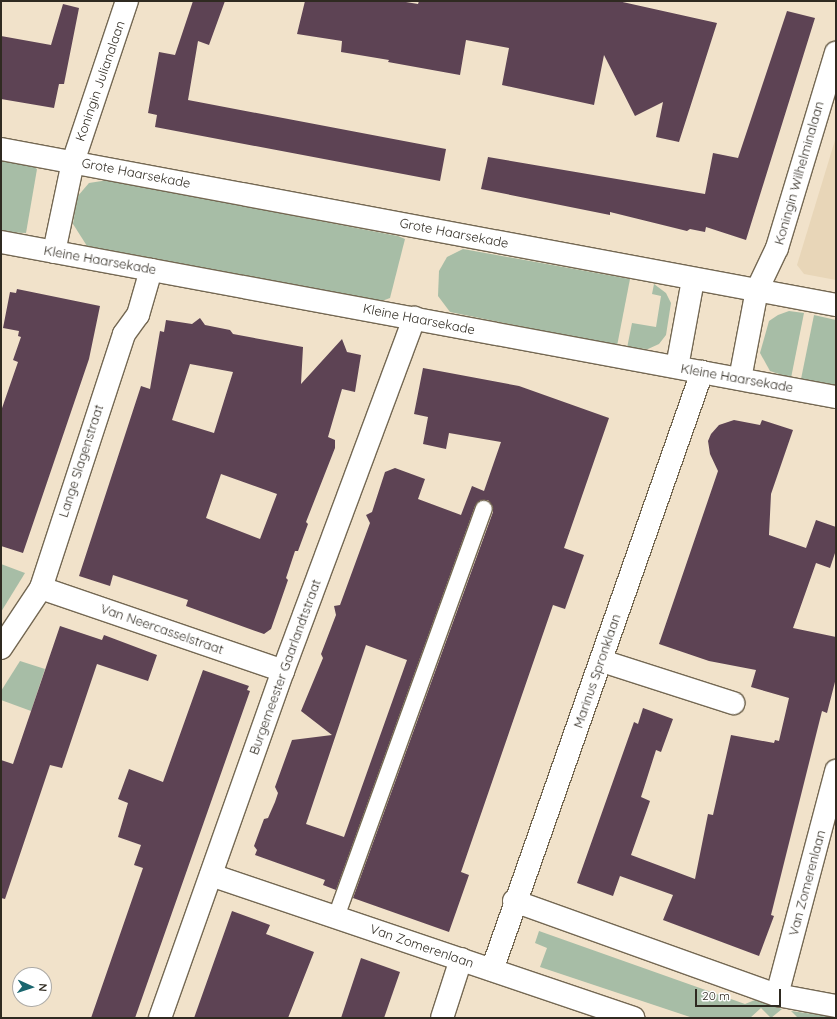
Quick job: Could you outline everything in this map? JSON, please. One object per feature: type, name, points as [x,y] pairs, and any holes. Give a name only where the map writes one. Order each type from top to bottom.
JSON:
[{"type":"street","name":"Koningin Julianalaan","points":[[73,162],[127,1]]},
{"type":"street","name":"Koningin Wilhelminalaan","points":[[740,379],[757,290],[777,248],[836,53]]},
{"type":"street","name":"Grote Haarsekade","points":[[1,149],[694,280],[836,305]]},
{"type":"street","name":"Grote Haarsekade","points":[[54,252],[73,162]]},
{"type":"street","name":"Kleine Haarsekade","points":[[1,242],[836,397]]},
{"type":"street","name":"Lange Slagenstraat","points":[[1,648],[41,588],[124,334],[138,314],[151,270]]},
{"type":"street","points":[[677,367],[694,280]]},
{"type":"street","name":"Burgemeester Gaarlandtstraat","points":[[160,1018],[282,671],[414,318]]},
{"type":"street","name":"Marinus Spronklaan","points":[[492,970],[514,901],[602,661],[702,372]]},
{"type":"street","name":"Van Neercasselstraat","points":[[41,588],[282,671]]},
{"type":"street","points":[[602,661],[732,703]]},
{"type":"street","name":"Van Zomerenlaan","points":[[777,995],[836,771]]},
{"type":"street","name":"Van Zomerenlaan","points":[[211,875],[632,1018]]},
{"type":"street","points":[[514,901],[777,995],[836,1006]]},
{"type":"street","points":[[442,1018],[461,959]]},
{"type":"lane","points":[[336,917],[484,509]]},
{"type":"shaded area","points":[[836,137],[836,280],[804,274],[797,265]]},
{"type":"green space","points":[[1,160],[31,165],[37,169],[26,233],[1,232]]},
{"type":"green space","points":[[108,180],[398,236],[405,239],[390,298],[382,301],[87,246],[73,224],[77,197],[89,183]]},
{"type":"green space","points":[[463,249],[630,279],[617,346],[450,312],[438,296],[439,271],[447,257]]},
{"type":"green space","points":[[654,284],[666,293],[671,303],[666,335],[659,344],[648,349],[627,348],[632,323],[656,327],[661,296],[652,294]]},
{"type":"green space","points":[[789,311],[804,313],[791,378],[770,371],[760,353],[769,321],[778,315]]},
{"type":"green space","points":[[814,315],[836,320],[836,386],[801,379]]},
{"type":"green space","points":[[1,564],[25,573],[1,612]]},
{"type":"green space","points":[[20,661],[45,669],[31,711],[1,700],[1,691]]},
{"type":"green space","points":[[539,931],[745,1004],[755,1000],[782,1009],[771,1018],[761,1008],[750,1018],[693,1018],[540,967],[547,948],[535,943]]},
{"type":"green space","points":[[791,1011],[835,1017],[836,1018],[798,1018]]},
{"type":"building","points":[[193,1],[225,1],[209,45],[198,41],[188,100],[446,149],[440,181],[155,127],[157,115],[148,113],[159,52],[175,55]]},
{"type":"building","points":[[305,1],[400,1],[418,4],[419,1],[618,1],[717,23],[679,142],[656,137],[663,102],[635,116],[604,55],[594,105],[502,85],[509,48],[466,40],[460,75],[388,62],[389,60],[341,52],[342,41],[297,34]]},
{"type":"building","points":[[63,4],[79,8],[64,84],[59,84],[54,108],[1,99],[1,36],[51,45]]},
{"type":"building","points":[[787,11],[815,18],[746,240],[706,227],[705,232],[690,229],[687,231],[610,212],[610,215],[481,189],[488,157],[705,194],[713,153],[738,158]]},
{"type":"building","points":[[17,289],[100,306],[89,359],[23,553],[1,546],[1,411],[18,362],[13,360],[21,337],[18,336],[19,331],[3,328],[10,292],[16,293]]},
{"type":"building","points":[[200,318],[205,325],[230,330],[233,334],[303,347],[301,384],[342,339],[347,352],[361,355],[355,392],[342,389],[328,437],[335,440],[335,448],[306,522],[308,524],[298,551],[295,551],[286,578],[288,580],[271,629],[264,634],[186,606],[188,600],[113,575],[110,586],[79,576],[141,386],[150,389],[160,331],[164,332],[166,320],[192,324]],"holes":[[[190,364],[233,372],[214,433],[172,420]],[[221,474],[277,494],[260,539],[206,518]]]},
{"type":"building","points":[[423,368],[519,386],[609,418],[564,548],[584,555],[565,609],[553,605],[461,872],[469,875],[449,932],[353,898],[493,512],[493,507],[488,500],[482,500],[475,506],[336,890],[323,885],[325,880],[255,855],[257,850],[254,846],[264,819],[268,818],[275,802],[278,793],[275,787],[292,740],[332,735],[301,711],[323,658],[321,654],[336,615],[334,606],[340,605],[370,523],[366,515],[372,512],[385,472],[395,468],[425,479],[418,499],[461,515],[472,486],[484,491],[501,442],[449,433],[446,449],[423,444],[428,417],[414,414]],"holes":[[[366,645],[407,660],[344,837],[306,824]]]},
{"type":"building","points":[[734,420],[760,425],[762,420],[793,430],[771,494],[769,535],[806,548],[816,520],[836,527],[836,550],[830,568],[816,563],[793,628],[836,637],[836,678],[827,713],[822,711],[771,915],[774,916],[759,956],[663,920],[673,895],[620,876],[613,896],[577,883],[634,722],[638,724],[643,708],[673,719],[661,752],[656,750],[641,797],[650,801],[631,855],[695,879],[708,814],[713,815],[731,735],[774,743],[775,740],[779,741],[789,698],[751,687],[756,670],[709,661],[659,644],[718,471],[710,454],[708,441],[711,434],[719,425]]},
{"type":"building","points":[[60,626],[102,640],[104,635],[157,655],[148,681],[97,664],[62,768],[50,765],[5,899],[1,898],[1,760],[13,764]]},
{"type":"building","points":[[203,670],[249,686],[247,690],[250,691],[135,1018],[91,1018],[143,868],[134,865],[141,845],[118,837],[128,803],[118,799],[129,769],[163,782]]},
{"type":"building","points":[[232,911],[270,925],[266,934],[314,952],[288,1018],[194,1018]]},
{"type":"building","points":[[361,958],[400,972],[384,1018],[341,1018]]}]
